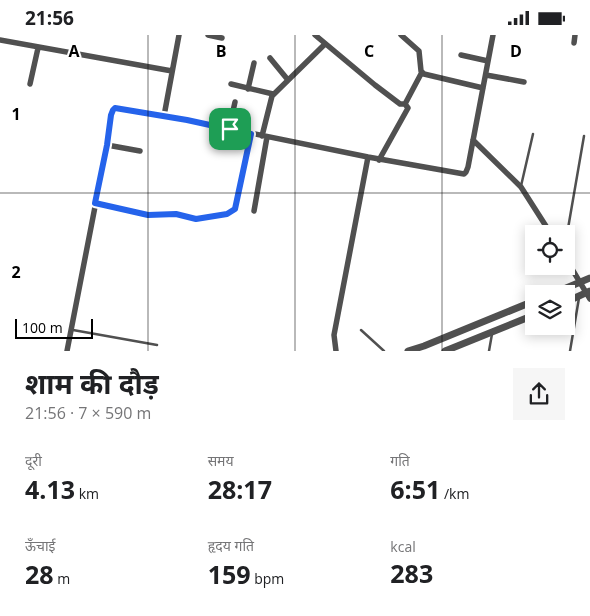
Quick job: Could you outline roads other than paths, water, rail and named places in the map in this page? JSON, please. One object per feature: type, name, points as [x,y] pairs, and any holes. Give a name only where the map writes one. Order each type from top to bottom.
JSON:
[{"type":"street","points":[[164,116],[179,35]]},
{"type":"street","points":[[208,35],[222,38]]},
{"type":"street","points":[[315,35],[398,102],[402,105],[405,103]]},
{"type":"street","points":[[401,35],[419,51],[422,72],[405,103]]},
{"type":"street","points":[[67,351],[107,145],[111,115],[115,108],[464,174],[468,167],[493,35]]},
{"type":"street","points":[[574,43],[576,35]]},
{"type":"street","points":[[0,40],[172,71]]},
{"type":"street","points":[[254,211],[264,137],[273,94],[325,44]]},
{"type":"street","points":[[30,84],[38,48]]},
{"type":"street","points":[[460,55],[488,61]]},
{"type":"street","points":[[270,59],[288,80]]},
{"type":"street","points":[[248,89],[254,63]]},
{"type":"street","points":[[422,72],[425,75],[483,88]]},
{"type":"street","points":[[486,75],[524,82]]},
{"type":"street","points":[[230,85],[273,94]]},
{"type":"street","points":[[230,129],[235,102]]},
{"type":"street","points":[[379,159],[408,109],[405,103]]},
{"type":"street","points":[[95,203],[148,215],[176,214],[196,219],[232,212],[236,206],[251,134]]},
{"type":"street","points":[[473,140],[521,187],[545,225]]},
{"type":"street","points":[[107,145],[140,151]]},
{"type":"street","points":[[336,351],[334,335],[368,157]]},
{"type":"street","points":[[575,274],[586,295]]},
{"type":"street","points":[[575,285],[590,278]]},
{"type":"street","points":[[408,351],[525,305]]},
{"type":"street","points":[[445,351],[525,319]]},
{"type":"lane","points":[[521,187],[533,134]]},
{"type":"lane","points":[[569,225],[584,135]]},
{"type":"lane","points":[[570,351],[586,295]]},
{"type":"lane","points":[[71,329],[157,345]]},
{"type":"lane","points":[[361,330],[384,351]]},
{"type":"lane","points":[[489,351],[492,333]]}]
